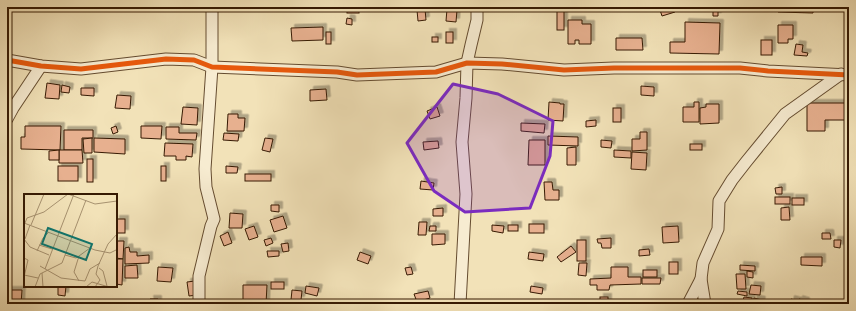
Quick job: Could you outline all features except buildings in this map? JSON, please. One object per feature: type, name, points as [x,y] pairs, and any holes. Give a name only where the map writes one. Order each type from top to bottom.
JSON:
[{"type":"street","points":[[199,304],[199,276],[214,219],[206,187],[205,169],[212,67],[212,7]]},
{"type":"street","points":[[460,304],[466,194],[462,142],[467,64],[477,20],[477,7]]},
{"type":"street","points":[[7,60],[40,66],[80,69],[166,59],[194,60],[212,67],[357,74],[436,72],[467,64],[502,64],[564,70],[614,68],[740,68],[768,71],[845,74]]},
{"type":"street","points":[[7,119],[40,66]]},
{"type":"street","points":[[705,304],[701,279],[703,264],[718,229],[719,201],[732,180],[785,114],[845,74]]},
{"type":"street","points":[[688,304],[701,279]]},
{"type":"highlighted area","points":[[453,84],[498,94],[553,121],[550,156],[530,208],[465,212],[434,191],[407,143]]},
{"type":"cycle path","points":[[7,60],[41,66],[81,69],[166,59],[194,60],[212,67],[337,72],[357,75],[436,72],[467,63],[502,64],[564,70],[614,68],[740,68],[849,75]]}]
